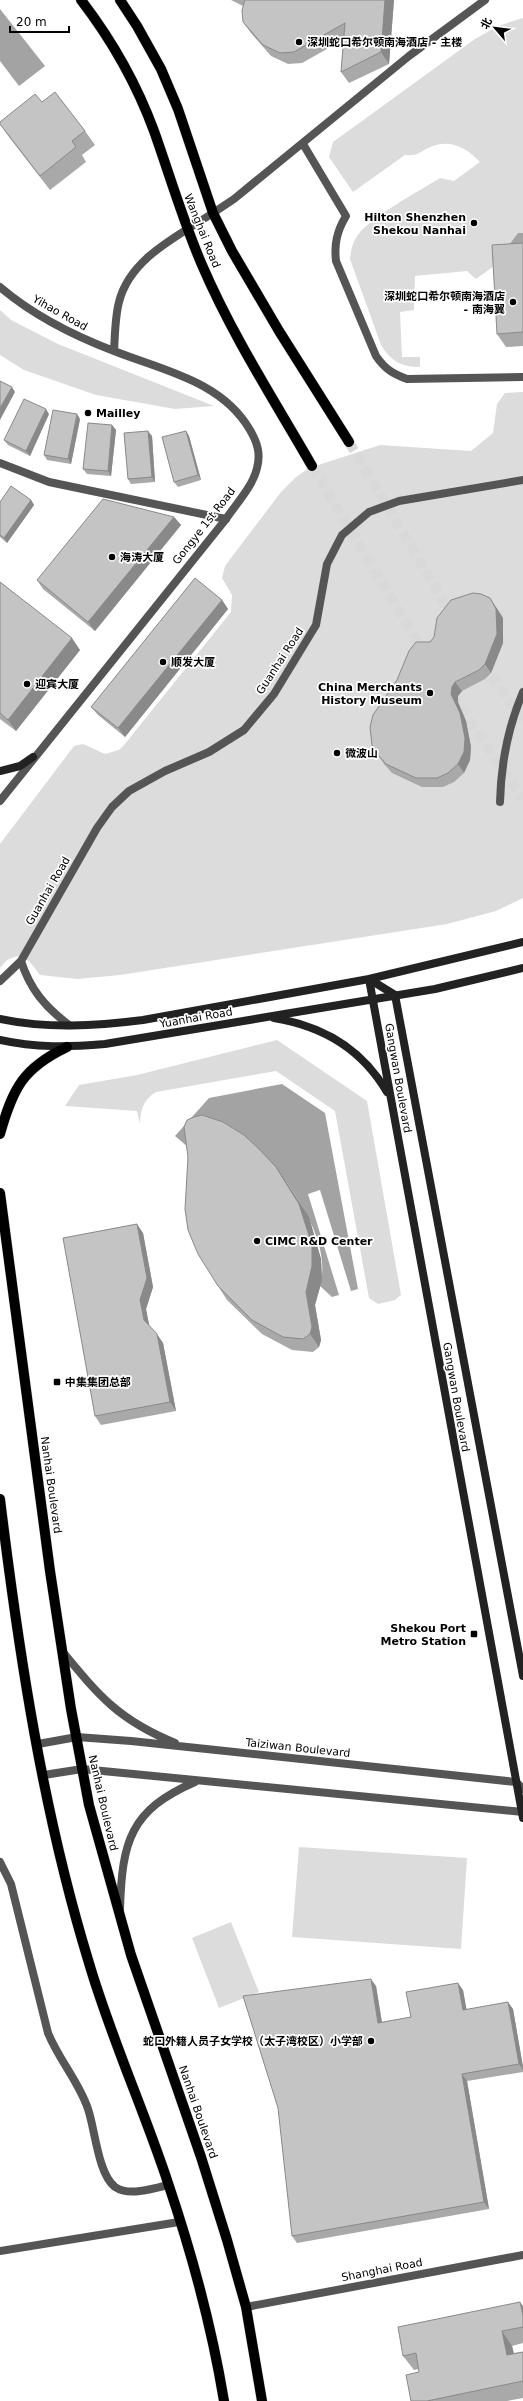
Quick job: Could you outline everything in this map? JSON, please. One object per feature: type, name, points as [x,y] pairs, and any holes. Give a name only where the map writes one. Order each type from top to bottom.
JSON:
[{"type":"main road","name":"Wanghai Road","points":[[81,0],[111,44],[132,82],[153,130],[202,265],[230,323],[312,466]]},
{"type":"main road","name":"Wanghai Road","points":[[120,0],[161,68],[178,109],[213,213],[252,287],[349,442]]},
{"type":"main road","points":[[0,771],[20,766],[33,757]]},
{"type":"main road","name":"Yuanhai Road","points":[[0,1019],[36,1024],[69,1025],[107,1024],[143,1020],[369,979],[523,942]]},
{"type":"main road","name":"Yuanhai Road","points":[[0,1040],[30,1046],[67,1047],[144,1038],[435,989],[523,968]]},
{"type":"main road","points":[[369,979],[395,995]]},
{"type":"main road","name":"Gangwan Boulevard","points":[[369,979],[523,1814]]},
{"type":"main road","name":"Gangwan Boulevard","points":[[395,995],[523,1676]]},
{"type":"main road","points":[[267,1017],[292,1021],[337,1039],[356,1053],[377,1075],[390,1098]]},
{"type":"main road","points":[[0,1134],[8,1106],[20,1083],[32,1068],[49,1056],[67,1047]]},
{"type":"main road","name":"Nanhai Boulevard","points":[[0,1193],[62,1652],[82,1769],[120,1918],[201,2156],[246,2306],[262,2401]]},
{"type":"main road","points":[[0,1499],[10,1582],[38,1744],[68,1886],[89,1964],[169,2185],[217,2360],[224,2401]]},
{"type":"street","points":[[114,351],[119,302],[125,286],[145,260],[188,229],[234,199],[409,56],[485,0]]},
{"type":"street","points":[[303,144],[346,216],[336,236],[334,248],[336,261],[376,356],[384,367],[394,375],[407,379],[523,376]]},
{"type":"street","name":"Yihao Road","points":[[0,288],[30,310],[56,326],[114,351]]},
{"type":"street","name":"Gongye 1st Road","points":[[0,801],[33,757],[226,519],[257,470],[259,458],[257,442],[245,422],[225,401],[209,388],[186,377],[114,351]]},
{"type":"street","points":[[0,463],[49,482],[226,519]]},
{"type":"street","name":"Guanhai Road","points":[[0,981],[20,961],[97,828],[112,807],[129,791],[165,771],[209,752],[244,730],[274,694],[316,625],[327,564],[342,535],[369,512],[399,501],[523,480]]},
{"type":"street","points":[[500,802],[505,750],[514,715],[523,692]]},
{"type":"street","points":[[20,961],[35,992],[48,1009],[69,1025]]},
{"type":"street","points":[[62,1652],[100,1695],[127,1719],[146,1731],[185,1747]]},
{"type":"street","name":"Taiziwan Boulevard","points":[[38,1744],[77,1737],[516,1782]]},
{"type":"street","points":[[44,1775],[82,1769],[523,1814]]},
{"type":"street","points":[[120,1918],[121,1871],[134,1831],[144,1814],[161,1800],[196,1781]]},
{"type":"street","points":[[516,1782],[523,1789]]},
{"type":"street","points":[[0,1862],[11,1884],[48,2033],[56,2052],[79,2089],[88,2109],[105,2173],[116,2187],[132,2192],[169,2185]]},
{"type":"street","points":[[0,2251],[179,2222]]},
{"type":"street","name":"Shanghai Road","points":[[246,2306],[523,2255]]},
{"type":"shaded area","points":[[0,9],[45,66],[19,86],[0,61]]},
{"type":"shaded area","points":[[523,18],[523,233],[518,233],[497,264],[476,279],[467,271],[415,276],[414,310],[400,312],[402,357],[420,357],[420,367],[407,366],[393,359],[381,345],[350,259],[351,250],[361,231],[382,214],[440,178],[454,181],[480,162],[465,149],[459,146],[440,144],[414,155],[405,155],[353,192],[329,157],[333,142],[475,39],[498,26]]},
{"type":"shaded area","points":[[518,233],[523,233],[523,250],[504,252]]},
{"type":"shaded area","points":[[0,310],[11,320],[58,344],[214,406],[175,409],[96,395],[24,370],[0,355]]},
{"type":"shaded area","points":[[523,392],[523,898],[496,911],[447,924],[120,975],[77,979],[40,975],[29,961],[17,956],[7,960],[0,968],[0,844],[74,746],[83,744],[105,754],[119,750],[124,745],[231,612],[232,595],[222,578],[225,566],[281,492],[296,477],[309,468],[380,445],[471,451],[493,433],[497,404],[505,393]]},
{"type":"shaded area","points":[[277,1040],[367,1101],[401,1295],[395,1300],[378,1304],[369,1298],[335,1111],[276,1071],[156,1092],[145,1102],[141,1114],[140,1124],[137,1111],[65,1106],[79,1085],[137,1075]]},
{"type":"shaded area","points":[[282,1084],[325,1113],[358,1289],[351,1291],[320,1190],[308,1194],[339,1295],[332,1297],[320,1286],[322,1258],[314,1230],[301,1204],[285,1180],[195,1153],[175,1136],[209,1098]]},
{"type":"shaded area","points":[[299,1847],[467,1858],[461,1949],[292,1937]]},
{"type":"shaded area","points":[[231,1922],[259,1992],[219,2008],[192,1938]]},
{"type":"building","name":"深圳蛇口希尔顿南海酒店 - 主楼","points":[[245,0],[385,0],[381,52],[341,72],[345,23],[294,52],[280,53],[263,45],[243,22],[242,10]]},
{"type":"building","points":[[55,92],[85,131],[72,141],[76,147],[40,176],[0,122],[35,94],[42,102]]},
{"type":"building","points":[[523,243],[523,332],[497,334],[492,245]]},
{"type":"building","points":[[0,381],[12,387],[0,408]]},
{"type":"building","points":[[24,399],[46,409],[26,451],[4,440]]},
{"type":"building","points":[[53,410],[77,414],[68,459],[44,455]]},
{"type":"building","points":[[88,423],[112,425],[108,471],[83,469]]},
{"type":"building","points":[[148,431],[152,477],[128,479],[124,433]]},
{"type":"building","points":[[186,431],[198,475],[174,482],[162,437]]},
{"type":"building","points":[[11,486],[31,500],[4,538],[0,535],[0,502]]},
{"type":"building","name":"海涛大厦","points":[[103,499],[174,517],[88,622],[37,580]]},
{"type":"building","name":"顺发大厦","points":[[195,578],[222,600],[118,728],[91,707]]},
{"type":"building","name":"迎宾大厦","points":[[0,582],[72,638],[8,720],[0,713]]},
{"type":"building","name":"China Merchants History Museum","points":[[473,593],[481,594],[490,598],[496,609],[497,634],[485,664],[479,670],[455,682],[452,687],[451,694],[460,713],[465,738],[464,752],[458,764],[448,773],[437,778],[416,778],[386,764],[378,755],[372,745],[370,727],[373,715],[397,680],[409,651],[416,642],[430,642],[434,637],[437,618],[451,600]]},
{"type":"building","name":"CIMC R&D Center","points":[[202,1115],[223,1122],[244,1135],[276,1167],[299,1204],[312,1245],[312,1266],[306,1292],[312,1327],[310,1334],[303,1339],[283,1337],[252,1320],[218,1286],[198,1254],[188,1230],[185,1209],[188,1157],[184,1127],[187,1120]]},
{"type":"building","points":[[137,1224],[147,1278],[140,1300],[144,1320],[157,1334],[170,1402],[95,1416],[63,1238]]},
{"type":"building","points":[[371,1979],[378,2023],[411,2017],[406,1992],[458,1983],[463,2010],[508,2002],[519,2064],[462,2074],[484,2202],[292,2236],[278,2108],[243,1996]]},
{"type":"building","points":[[520,2302],[523,2316],[523,2327],[502,2331],[507,2355],[523,2352],[523,2381],[427,2401],[411,2401],[406,2375],[419,2372],[416,2353],[403,2356],[398,2327]]},
{"type":"tunnel","points":[[349,442],[453,617]]},
{"type":"tunnel","points":[[312,466],[424,653]]},
{"type":"tunnel","points":[[483,663],[523,723]]},
{"type":"tunnel","points":[[452,695],[523,799]]},
{"type":"place","name":"深圳蛇口希尔顿南海酒店 - 主楼","points":[[299,42]]},
{"type":"place","name":"Hilton Shenzhen Shekou Nanhai","points":[[474,223]]},
{"type":"place","name":"深圳蛇口希尔顿南海酒店 - 南海翼","points":[[513,302]]},
{"type":"place","name":"Mailley","points":[[88,413]]},
{"type":"place","name":"海涛大厦","points":[[112,557]]},
{"type":"place","name":"顺发大厦","points":[[163,662]]},
{"type":"place","name":"迎宾大厦","points":[[27,684]]},
{"type":"place","name":"China Merchants History Museum","points":[[430,693]]},
{"type":"place","name":"微波山","points":[[337,753]]},
{"type":"place","name":"CIMC R&D Center","points":[[257,1241]]},
{"type":"place","name":"中集集团总部","points":[[57,1382]]},
{"type":"place","name":"Shekou Port Metro Station","points":[[474,1634]]},
{"type":"place","name":"蛇口外籍人员子女学校（太子湾校区）小学部","points":[[371,2041]]}]
